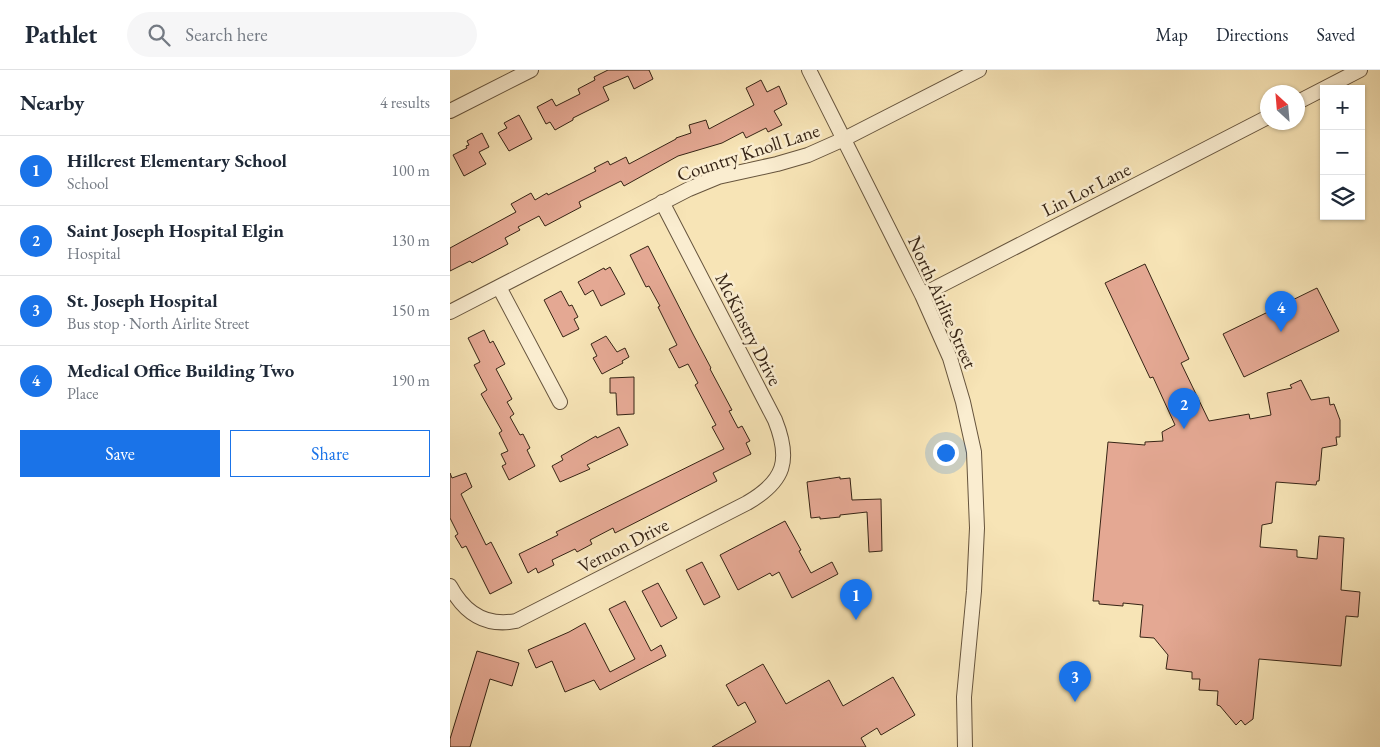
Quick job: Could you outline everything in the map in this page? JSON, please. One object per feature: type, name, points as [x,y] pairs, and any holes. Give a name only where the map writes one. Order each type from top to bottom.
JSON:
[{"type":"street","points":[[450,111],[531,70]]},
{"type":"street","name":"North Airlite Street","points":[[809,70],[922,294],[950,358],[963,402],[974,452],[977,528],[974,591],[964,697],[965,747]]},
{"type":"street","name":"Country Knoll Lane","points":[[450,312],[662,202],[718,177],[808,155],[844,139],[979,70]]},
{"type":"street","points":[[1305,98],[1360,70]]},
{"type":"street","name":"Lin Lor Lane","points":[[922,294],[1260,121]]},
{"type":"street","name":"McKinstry Drive","points":[[662,202],[781,434],[784,459],[777,477]]},
{"type":"street","points":[[499,288],[560,402]]},
{"type":"street","name":"Vernon Drive","points":[[450,586],[465,609],[491,621],[500,623],[516,621],[746,503],[765,491],[777,477]]},
{"type":"building","points":[[608,70],[649,70],[653,79],[634,89],[628,76],[603,87],[609,100],[573,118],[573,120],[555,130],[550,122],[546,124],[537,107],[552,99],[556,106],[580,94],[578,89],[595,80],[594,77]]},
{"type":"building","points":[[761,80],[767,92],[779,86],[787,104],[774,111],[782,125],[768,132],[766,128],[746,138],[743,132],[722,143],[678,156],[624,186],[621,181],[579,202],[581,207],[545,226],[539,216],[518,227],[520,230],[505,238],[508,244],[472,263],[470,261],[450,271],[450,248],[516,212],[511,204],[531,193],[535,200],[547,193],[548,195],[596,171],[594,168],[608,161],[610,165],[626,157],[629,164],[676,138],[691,133],[689,125],[706,120],[709,129],[754,105],[746,88]]},
{"type":"building","points":[[519,115],[532,139],[509,151],[498,133],[507,128],[504,123]]},
{"type":"building","points":[[482,133],[489,147],[479,152],[486,164],[464,176],[453,155],[467,148],[466,146],[469,145],[467,141]]},
{"type":"building","points":[[648,246],[732,410],[729,411],[738,428],[742,426],[750,441],[746,443],[751,454],[713,473],[717,481],[615,533],[613,528],[590,540],[592,544],[577,552],[575,549],[552,560],[554,565],[538,573],[536,568],[528,573],[519,554],[558,535],[556,532],[724,449],[712,427],[716,425],[695,385],[698,383],[688,364],[679,368],[669,349],[677,345],[658,307],[660,306],[649,286],[646,287],[630,255]]},
{"type":"building","points":[[1145,264],[1189,359],[1181,363],[1209,421],[1249,414],[1250,419],[1271,415],[1267,393],[1292,388],[1290,385],[1301,380],[1311,400],[1329,397],[1330,405],[1334,404],[1340,420],[1340,437],[1336,437],[1337,445],[1322,448],[1319,481],[1317,481],[1316,485],[1276,482],[1272,523],[1262,525],[1260,547],[1297,550],[1297,557],[1317,559],[1319,536],[1344,538],[1341,590],[1360,592],[1358,617],[1346,616],[1341,666],[1259,659],[1253,719],[1245,725],[1241,720],[1236,725],[1217,705],[1218,691],[1199,690],[1200,679],[1192,679],[1192,672],[1166,669],[1168,655],[1154,638],[1140,637],[1143,605],[1123,603],[1123,606],[1099,604],[1099,601],[1093,601],[1108,442],[1145,445],[1145,442],[1163,441],[1162,432],[1175,425],[1153,377],[1150,378],[1105,283]]},
{"type":"building","points":[[610,267],[625,294],[601,306],[593,290],[585,295],[578,282],[604,268],[605,270]]},
{"type":"building","points":[[1317,288],[1339,331],[1244,377],[1223,334]]},
{"type":"building","points":[[561,291],[569,306],[572,305],[578,317],[574,319],[579,329],[563,337],[544,300]]},
{"type":"building","points":[[484,330],[490,343],[493,341],[505,364],[496,369],[512,399],[507,402],[514,414],[510,417],[520,435],[523,434],[530,448],[527,450],[535,466],[509,480],[502,466],[506,464],[501,454],[508,451],[499,433],[502,431],[481,394],[487,390],[474,365],[480,362],[468,338]]},
{"type":"building","points":[[606,336],[617,352],[625,348],[629,357],[622,361],[623,363],[602,374],[593,358],[597,356],[591,344]]},
{"type":"building","points":[[634,377],[634,414],[617,415],[616,393],[610,393],[610,378]]},
{"type":"building","points":[[619,427],[628,445],[587,465],[590,469],[560,482],[552,466],[563,460],[561,456],[596,436],[597,438]]},
{"type":"building","points":[[450,473],[452,478],[466,473],[472,487],[461,494],[486,545],[491,542],[512,583],[490,594],[466,546],[462,548],[455,536],[458,534],[450,518]]},
{"type":"building","points":[[840,477],[840,479],[850,478],[852,500],[881,499],[882,551],[869,552],[867,512],[840,515],[840,517],[811,518],[807,482]]},
{"type":"building","points":[[785,521],[811,573],[832,562],[838,574],[792,598],[779,572],[772,576],[770,573],[738,590],[720,555]]},
{"type":"building","points":[[702,562],[720,597],[704,605],[686,570]]},
{"type":"building","points":[[658,583],[677,618],[661,627],[642,591]]},
{"type":"building","points":[[625,601],[651,651],[661,645],[666,656],[600,690],[594,680],[565,692],[552,661],[536,668],[528,650],[585,623],[610,672],[635,659],[609,609]]},
{"type":"building","points":[[477,651],[519,663],[512,686],[490,679],[470,747],[450,747],[450,739]]},
{"type":"building","points":[[763,664],[786,704],[829,680],[843,706],[893,677],[915,715],[881,735],[877,728],[861,738],[866,747],[712,747],[756,722],[745,702],[738,706],[726,685]]},
{"type":"place","name":"Medical Office Building Two","points":[[1281,332]]},
{"type":"place","name":"Saint Joseph Hospital Elgin","points":[[1184,429]]},
{"type":"place","name":"Hillcrest Elementary School","points":[[856,620]]},
{"type":"place","name":"St. Joseph Hospital","points":[[1075,702]]}]
